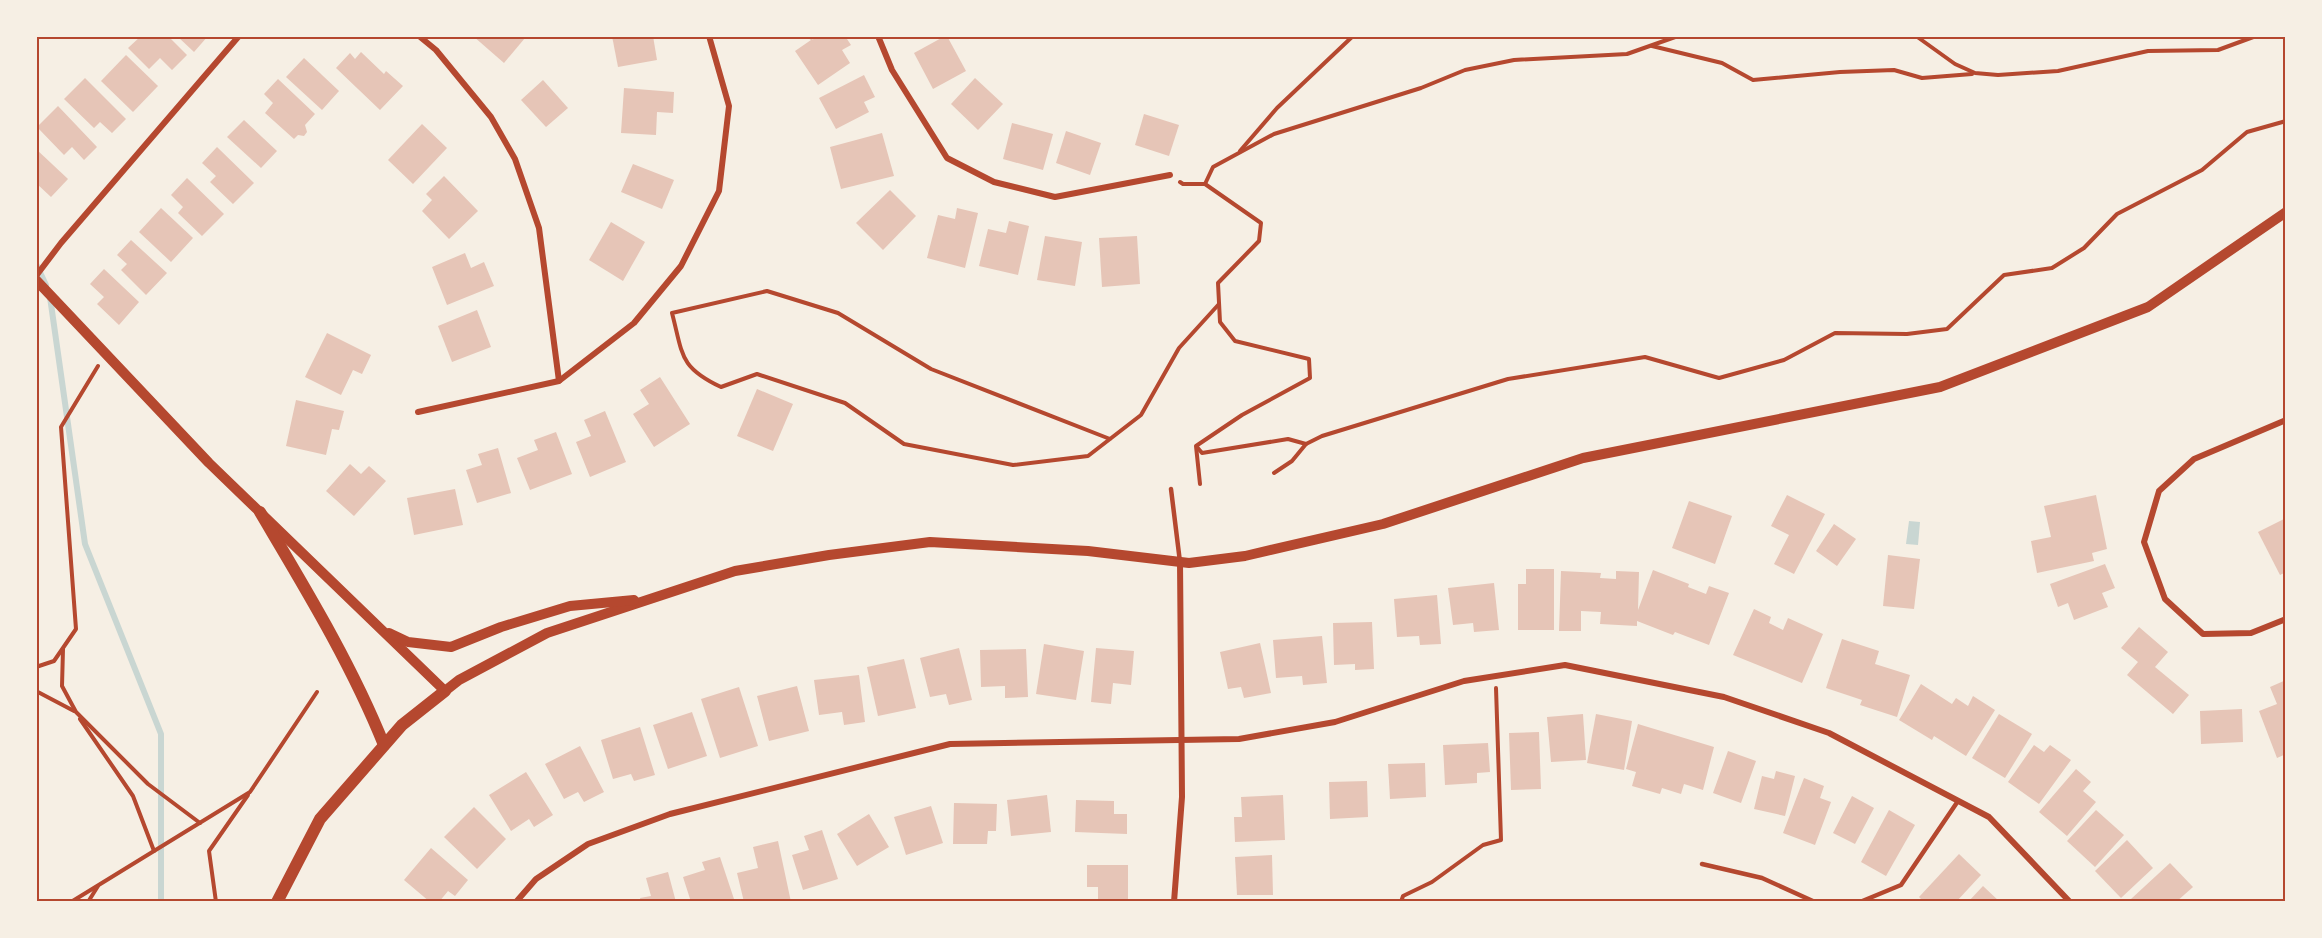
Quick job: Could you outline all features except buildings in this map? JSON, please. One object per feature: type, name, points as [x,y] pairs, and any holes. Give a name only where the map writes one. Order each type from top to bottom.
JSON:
[{"type":"main road","points":[[260,512],[331,632],[371,713],[384,745]]},
{"type":"main road","points":[[277,902],[320,819],[402,725],[445,691]]},
{"type":"street","points":[[239,36],[61,243],[36,278],[209,463],[445,691],[459,680],[547,633],[735,572],[829,555],[930,542],[1088,551],[1188,563],[1245,556],[1383,524],[1583,458],[1941,387],[2148,307],[2286,212]]},
{"type":"street","points":[[419,36],[436,50],[491,117],[515,159],[539,228],[559,381]]},
{"type":"street","points":[[418,412],[559,381],[634,323],[681,266],[719,191],[729,106],[709,36]]},
{"type":"street","points":[[878,36],[892,70],[947,158],[994,182],[1055,197],[1170,175]]},
{"type":"street","points":[[2286,420],[2194,459],[2159,491],[2144,542],[2165,599],[2203,634],[2251,633],[2286,619]]},
{"type":"street","points":[[1174,902],[1182,797],[1180,562]]},
{"type":"street","points":[[379,627],[408,642],[451,647],[501,627],[570,606],[652,599]]},
{"type":"street","points":[[516,902],[537,879],[588,844],[659,818],[950,744],[1239,740],[1335,722],[1464,681],[1565,665],[1724,697],[1829,733],[1989,817],[2070,902]]},
{"type":"lane","points":[[1171,489],[1180,562]]},
{"type":"lane","points":[[1860,902],[1901,885],[1958,801]]},
{"type":"lane","points":[[1702,864],[1762,878],[1815,902]]},
{"type":"path","points":[[1239,151],[1276,108],[1353,36]]},
{"type":"path","points":[[1205,184],[1213,167],[1274,134],[1421,88],[1465,70],[1514,60],[1627,54],[1678,36]]},
{"type":"path","points":[[1916,36],[1955,64],[1975,74]]},
{"type":"path","points":[[1651,46],[1722,63],[1753,80],[1840,72],[1894,70],[1922,78],[2058,71],[2148,51],[2218,50],[2256,36]]},
{"type":"path","points":[[1274,473],[1292,461],[1306,444],[1322,436],[1508,380],[1645,357],[1719,378],[1784,360],[1835,333],[1907,333],[1947,329],[2004,275],[2052,268],[2084,248],[2117,214],[2202,170],[2247,132],[2286,121]]},
{"type":"path","points":[[1170,175],[1183,184],[1205,184],[1261,223],[1259,241],[1218,284],[1220,322],[1235,340],[1308,359],[1310,378],[1242,415],[1197,446]]},
{"type":"path","points":[[1110,439],[931,369],[838,313],[767,291],[672,313],[684,359],[699,377],[720,387],[757,374],[845,403],[904,444],[1013,465],[1088,456],[1110,439],[1141,415],[1179,348],[1219,304]]},
{"type":"path","points":[[36,667],[54,661],[76,629],[61,427],[87,381],[106,354]]},
{"type":"path","points":[[1197,446],[1202,453],[1288,439],[1306,444]]},
{"type":"path","points":[[1197,446],[1200,484]]},
{"type":"path","points":[[63,648],[62,686],[76,712],[133,796],[154,851]]},
{"type":"path","points":[[1401,902],[1403,896],[1432,882],[1483,845],[1501,840],[1496,676]]},
{"type":"path","points":[[36,691],[76,712],[148,784],[200,823]]},
{"type":"path","points":[[216,902],[209,851],[317,692]]},
{"type":"path","points":[[71,902],[250,792]]},
{"type":"path","points":[[88,902],[100,883]]},
{"type":"shaded area","points":[[1909,521],[1920,522],[1918,545],[1906,544]]},
{"type":"waterway","points":[[36,264],[46,285]]},
{"type":"waterway","points":[[50,297],[85,544],[161,734],[161,902]]}]
